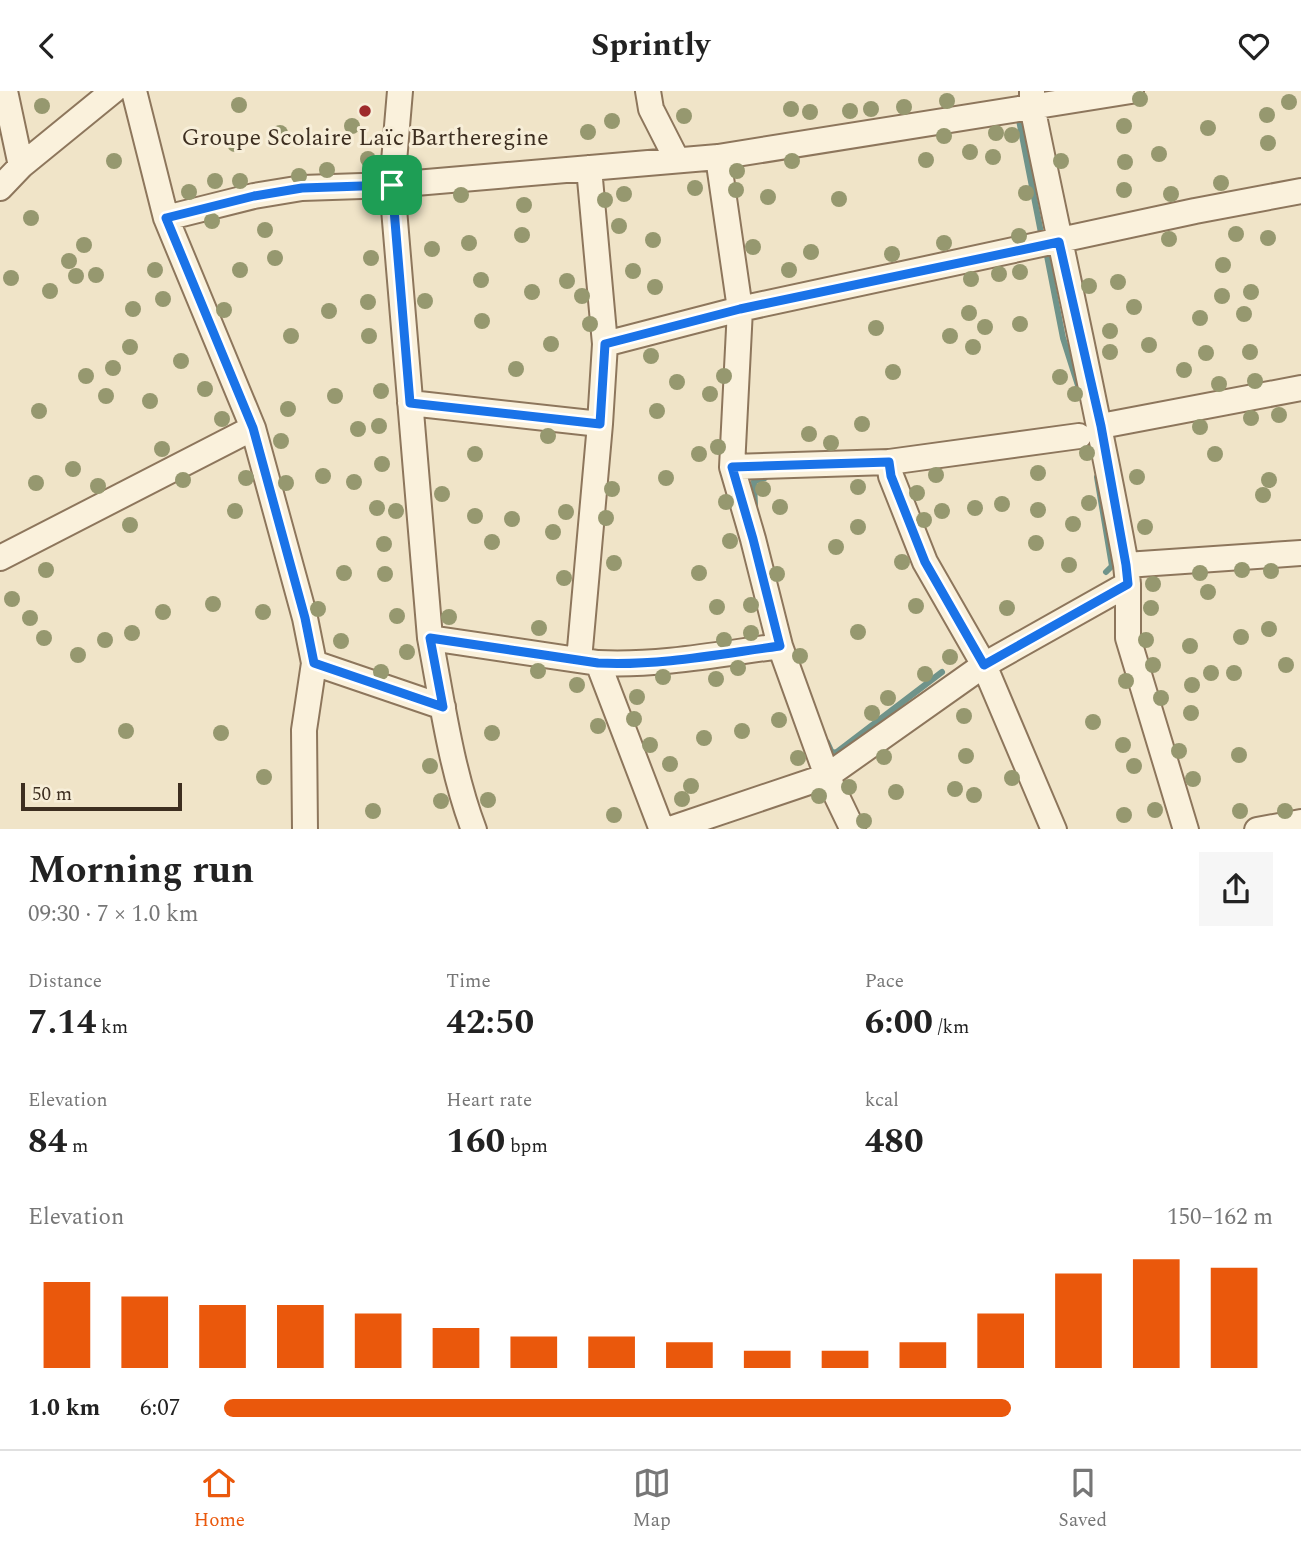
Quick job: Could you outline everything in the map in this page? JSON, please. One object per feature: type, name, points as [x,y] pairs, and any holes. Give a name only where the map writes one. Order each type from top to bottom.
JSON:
[{"type":"street","points":[[5,91],[21,166]]},
{"type":"street","points":[[0,188],[21,166],[113,91]]},
{"type":"street","points":[[134,91],[166,218],[253,428],[305,618],[314,663],[304,730],[305,829]]},
{"type":"street","points":[[400,91],[392,185],[430,638],[466,809],[474,829]]},
{"type":"street","points":[[648,91],[651,109],[677,160]]},
{"type":"street","points":[[166,218],[254,196],[302,188],[392,185],[718,157],[1032,98],[1131,91]]},
{"type":"street","points":[[1032,98],[1090,431],[1127,575],[1128,638],[1186,829]]},
{"type":"street","points":[[718,157],[740,309],[732,467],[780,646],[827,776],[853,829]]},
{"type":"street","points":[[589,168],[605,344],[588,661],[665,829],[827,776],[984,665],[1127,575],[1301,553]]},
{"type":"street","points":[[605,344],[740,309],[1195,211],[1301,191]]},
{"type":"street","points":[[732,467],[889,462],[1090,431],[1301,388]]},
{"type":"street","points":[[410,403],[600,424]]},
{"type":"street","points":[[0,558],[253,428]]},
{"type":"street","points":[[889,462],[891,476],[925,562],[984,665],[1054,829]]},
{"type":"street","points":[[430,638],[588,661],[661,662],[780,646]]},
{"type":"street","points":[[314,663],[443,707]]},
{"type":"street","points":[[1258,829],[1301,822]]},
{"type":"waterway","points":[[1018,115],[1042,238]]},
{"type":"waterway","points":[[1047,256],[1063,338],[1082,398]]},
{"type":"waterway","points":[[1097,477],[1112,566],[1106,572]]},
{"type":"waterway","points":[[755,506],[754,481],[765,478]]},
{"type":"waterway","points":[[827,742],[832,753],[837,752],[942,672]]},
{"type":"place","name":"Groupe Scolaire Laïc Bartheregine","points":[[365,111]]},
{"type":"route","points":[[392,185],[410,403],[600,424],[605,344],[740,309],[1059,242],[1101,426],[1128,584],[984,665],[925,562],[891,476],[889,462],[732,467],[780,646],[661,662],[624,664],[598,663],[430,638],[443,707],[314,663],[305,618],[253,428],[166,218],[254,196],[302,188],[392,185]]}]
